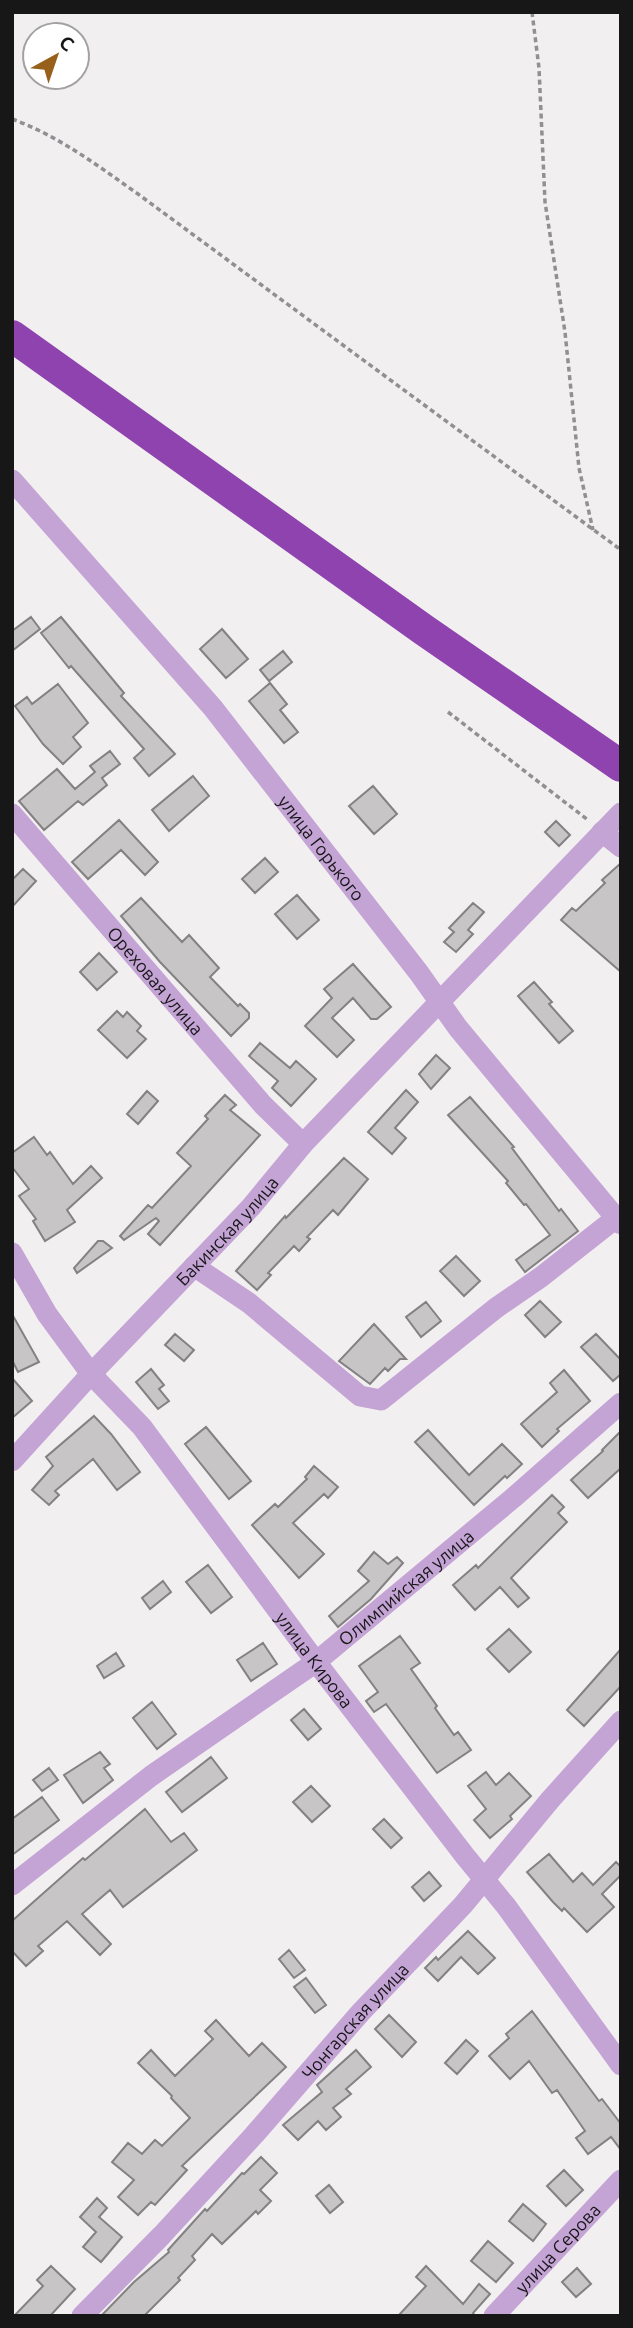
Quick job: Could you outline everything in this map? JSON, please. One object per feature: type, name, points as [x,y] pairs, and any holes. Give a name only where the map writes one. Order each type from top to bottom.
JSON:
[{"type":"highway","points":[[12,336],[424,630],[621,766]]},
{"type":"street","name":"улица Горького","points":[[13,482],[213,708],[440,1001],[458,1028],[618,1221]]},
{"type":"street","name":"Бакинская улица","points":[[12,1461],[251,1207],[303,1144],[621,813]]},
{"type":"street","name":"Ореховая улица","points":[[12,814],[254,1094],[303,1144]]},
{"type":"street","points":[[602,832],[621,847]]},
{"type":"street","points":[[194,1266],[249,1303],[360,1396],[382,1400],[496,1308],[618,1221]]},
{"type":"street","name":"улица Кирова","points":[[12,1253],[47,1314],[91,1374],[142,1427],[316,1662],[485,1880],[619,2061]]},
{"type":"street","name":"Олимпийская улица","points":[[12,1885],[151,1776],[316,1662],[513,1498],[621,1403]]},
{"type":"street","name":"Чонгарская улица","points":[[82,2316],[162,2235],[361,2012],[485,1880],[550,1800],[621,1721]]},
{"type":"street","name":"улица Серова","points":[[494,2316],[621,2180]]},
{"type":"path","points":[[532,12],[539,68],[545,202],[565,332],[579,468],[593,530]]},
{"type":"path","points":[[12,120],[34,127],[70,146],[138,194],[621,550]]},
{"type":"path","points":[[448,712],[602,832]]},
{"type":"building","points":[[31,617],[40,629],[12,651],[12,631]]},
{"type":"building","points":[[61,617],[124,693],[121,696],[175,754],[149,776],[134,758],[144,749],[71,666],[69,668],[41,633]]},
{"type":"building","points":[[222,629],[248,659],[226,678],[200,649]]},
{"type":"building","points":[[283,651],[292,662],[269,681],[260,670]]},
{"type":"building","points":[[270,683],[287,704],[280,710],[298,732],[284,743],[249,701]]},
{"type":"building","points":[[58,684],[88,723],[73,737],[81,747],[63,764],[43,744],[15,706],[27,697],[32,704]]},
{"type":"building","points":[[110,751],[120,764],[102,778],[107,785],[83,805],[78,801],[44,830],[19,801],[57,769],[75,789],[95,772],[90,766]]},
{"type":"building","points":[[193,776],[209,796],[169,831],[152,810]]},
{"type":"building","points":[[373,786],[397,814],[374,834],[349,806]]},
{"type":"building","points":[[119,820],[158,862],[145,875],[121,850],[88,879],[72,862]]},
{"type":"building","points":[[556,821],[570,835],[559,846],[545,832]]},
{"type":"building","points":[[265,858],[278,872],[255,893],[242,879]]},
{"type":"building","points":[[621,863],[621,972],[561,920],[572,908],[576,911],[605,883],[602,880]]},
{"type":"building","points":[[23,869],[36,881],[12,907],[12,880]]},
{"type":"building","points":[[297,895],[319,920],[297,939],[275,914]]},
{"type":"building","points":[[141,898],[182,942],[189,935],[219,968],[210,977],[238,1006],[240,1004],[249,1013],[249,1018],[231,1036],[160,962],[121,916]]},
{"type":"building","points":[[473,903],[484,912],[468,930],[473,934],[456,952],[444,942],[454,932],[449,928]]},
{"type":"building","points":[[99,953],[117,972],[97,990],[80,972]]},
{"type":"building","points":[[353,964],[391,1007],[377,1019],[371,1019],[353,998],[332,1018],[354,1040],[337,1057],[305,1026],[332,998],[324,989]]},
{"type":"building","points":[[534,982],[573,1031],[559,1043],[518,996]]},
{"type":"building","points":[[117,1011],[123,1017],[127,1012],[141,1026],[137,1031],[146,1039],[127,1058],[98,1030]]},
{"type":"building","points":[[260,1043],[290,1068],[296,1061],[316,1079],[291,1106],[272,1088],[278,1081],[249,1056]]},
{"type":"building","points":[[436,1055],[450,1068],[431,1089],[419,1074]]},
{"type":"building","points":[[406,1090],[418,1102],[395,1128],[406,1138],[392,1154],[368,1132]]},
{"type":"building","points":[[147,1091],[158,1101],[138,1124],[127,1114]]},
{"type":"building","points":[[225,1095],[236,1105],[230,1110],[260,1135],[160,1245],[148,1234],[159,1221],[156,1218],[124,1240],[120,1236],[148,1205],[152,1208],[191,1166],[177,1153],[208,1119],[205,1116]]},
{"type":"building","points":[[470,1097],[514,1147],[512,1148],[559,1211],[561,1209],[578,1231],[525,1272],[516,1260],[550,1235],[506,1183],[508,1181],[448,1115]]},
{"type":"building","points":[[34,1137],[47,1155],[50,1152],[73,1184],[91,1166],[102,1178],[67,1210],[75,1222],[45,1241],[33,1221],[36,1219],[19,1196],[29,1189],[12,1167],[12,1153]]},
{"type":"building","points":[[344,1158],[368,1179],[338,1215],[333,1210],[307,1237],[310,1239],[299,1251],[294,1246],[268,1273],[271,1275],[257,1290],[236,1271],[285,1216],[286,1218]]},
{"type":"building","points":[[98,1241],[103,1241],[112,1248],[77,1273],[74,1268]]},
{"type":"building","points":[[456,1256],[480,1281],[464,1296],[440,1271]]},
{"type":"building","points":[[540,1301],[561,1322],[545,1337],[525,1315]]},
{"type":"building","points":[[426,1302],[441,1321],[421,1337],[406,1317]]},
{"type":"building","points":[[12,1314],[39,1362],[18,1372],[12,1360]]},
{"type":"building","points":[[374,1324],[406,1359],[400,1359],[388,1371],[385,1368],[370,1384],[339,1361]]},
{"type":"building","points":[[175,1334],[194,1350],[184,1361],[165,1345]]},
{"type":"building","points":[[596,1334],[621,1360],[621,1374],[613,1381],[581,1347]]},
{"type":"building","points":[[151,1369],[164,1385],[159,1389],[169,1401],[158,1409],[136,1382]]},
{"type":"building","points":[[564,1370],[590,1401],[557,1429],[559,1431],[542,1447],[521,1424],[557,1392],[550,1383]]},
{"type":"building","points":[[12,1378],[32,1401],[12,1418]]},
{"type":"building","points":[[94,1416],[140,1472],[117,1490],[93,1459],[55,1491],[59,1495],[49,1505],[32,1490],[53,1466],[46,1457]]},
{"type":"building","points":[[206,1427],[251,1481],[229,1499],[185,1444]]},
{"type":"building","points":[[428,1430],[469,1475],[502,1444],[522,1464],[474,1505],[415,1442]]},
{"type":"building","points":[[621,1431],[621,1468],[588,1498],[571,1480]]},
{"type":"building","points":[[314,1466],[338,1487],[328,1498],[324,1494],[293,1523],[324,1554],[299,1578],[252,1525],[275,1504],[278,1507],[307,1479],[305,1477]]},
{"type":"building","points":[[552,1495],[564,1507],[558,1513],[567,1522],[511,1578],[529,1598],[518,1607],[500,1587],[475,1610],[453,1585],[476,1565],[478,1568]]},
{"type":"building","points":[[374,1552],[388,1564],[397,1557],[403,1563],[371,1599],[338,1627],[329,1616],[369,1581],[358,1571]]},
{"type":"building","points":[[208,1565],[232,1597],[211,1613],[186,1582]]},
{"type":"building","points":[[163,1581],[171,1592],[150,1609],[142,1598]]},
{"type":"building","points":[[509,1629],[531,1652],[509,1672],[487,1649]]},
{"type":"building","points":[[400,1636],[420,1663],[411,1669],[437,1706],[435,1708],[454,1735],[458,1732],[471,1750],[437,1773],[386,1704],[374,1712],[366,1701],[378,1692],[359,1666]]},
{"type":"building","points":[[263,1643],[277,1664],[251,1681],[237,1660]]},
{"type":"building","points":[[621,1649],[621,1686],[584,1726],[567,1710]]},
{"type":"building","points":[[116,1653],[124,1666],[104,1678],[97,1666]]},
{"type":"building","points":[[152,1702],[176,1734],[157,1749],[133,1718]]},
{"type":"building","points":[[304,1709],[321,1729],[308,1740],[291,1720]]},
{"type":"building","points":[[100,1752],[110,1764],[104,1768],[113,1780],[83,1803],[64,1775]]},
{"type":"building","points":[[211,1757],[227,1778],[182,1812],[166,1792]]},
{"type":"building","points":[[49,1768],[58,1780],[42,1791],[33,1780]]},
{"type":"building","points":[[486,1772],[496,1785],[509,1773],[531,1796],[510,1816],[512,1819],[490,1838],[474,1820],[486,1809],[468,1786]]},
{"type":"building","points":[[311,1786],[330,1806],[312,1822],[293,1802]]},
{"type":"building","points":[[42,1797],[59,1820],[12,1855],[12,1819]]},
{"type":"building","points":[[145,1809],[171,1842],[184,1833],[197,1850],[123,1907],[110,1890],[82,1914],[111,1944],[100,1955],[67,1921],[38,1946],[43,1951],[26,1966],[12,1951],[12,1921],[83,1858],[85,1860]]},
{"type":"building","points":[[384,1819],[402,1838],[391,1848],[373,1829]]},
{"type":"building","points":[[549,1854],[573,1882],[582,1873],[593,1885],[616,1862],[621,1867],[621,1875],[602,1894],[614,1907],[587,1932],[564,1908],[562,1911],[553,1902],[527,1872]]},
{"type":"building","points":[[429,1872],[441,1886],[424,1901],[412,1887]]},
{"type":"building","points":[[468,1931],[495,1958],[478,1974],[461,1957],[438,1981],[425,1968],[436,1957],[438,1960]]},
{"type":"building","points":[[289,1950],[305,1970],[294,1978],[279,1959]]},
{"type":"building","points":[[306,1978],[326,2005],[315,2013],[294,1987]]},
{"type":"building","points":[[532,2011],[599,2101],[602,2099],[621,2124],[621,2150],[611,2137],[588,2154],[576,2138],[585,2131],[557,2090],[552,2093],[529,2061],[510,2079],[489,2056],[509,2038],[506,2034]]},
{"type":"building","points":[[389,2015],[416,2042],[402,2057],[375,2029]]},
{"type":"building","points":[[216,2020],[249,2056],[262,2043],[286,2067],[182,2166],[187,2170],[155,2205],[151,2202],[138,2215],[118,2197],[134,2180],[112,2162],[128,2143],[142,2154],[155,2140],[162,2146],[190,2118],[138,2063],[151,2050],[175,2076],[213,2039],[205,2031]]},
{"type":"building","points":[[466,2040],[478,2051],[457,2074],[445,2063]]},
{"type":"building","points":[[356,2050],[371,2067],[346,2089],[351,2094],[333,2108],[341,2117],[326,2130],[318,2121],[298,2140],[283,2125],[322,2092],[317,2085]]},
{"type":"building","points":[[261,2157],[277,2173],[260,2190],[271,2201],[258,2214],[256,2211],[222,2244],[212,2234],[192,2256],[195,2260],[178,2278],[180,2280],[144,2316],[101,2316],[134,2282],[169,2252],[205,2209],[207,2211],[242,2173]]},
{"type":"building","points":[[564,2170],[583,2190],[566,2206],[547,2186]]},
{"type":"building","points":[[329,2185],[343,2202],[330,2213],[316,2196]]},
{"type":"building","points":[[97,2198],[107,2208],[99,2217],[122,2237],[101,2262],[83,2247],[96,2232],[80,2217]]},
{"type":"building","points":[[523,2204],[546,2224],[533,2241],[509,2221]]},
{"type":"building","points":[[488,2241],[513,2263],[496,2282],[471,2261]]},
{"type":"building","points":[[51,2266],[75,2289],[50,2316],[14,2316],[43,2286],[37,2280]]},
{"type":"building","points":[[426,2266],[463,2304],[479,2284],[490,2294],[473,2313],[475,2316],[398,2316],[426,2286],[416,2277]]},
{"type":"building","points":[[577,2268],[591,2284],[576,2297],[562,2282]]}]
